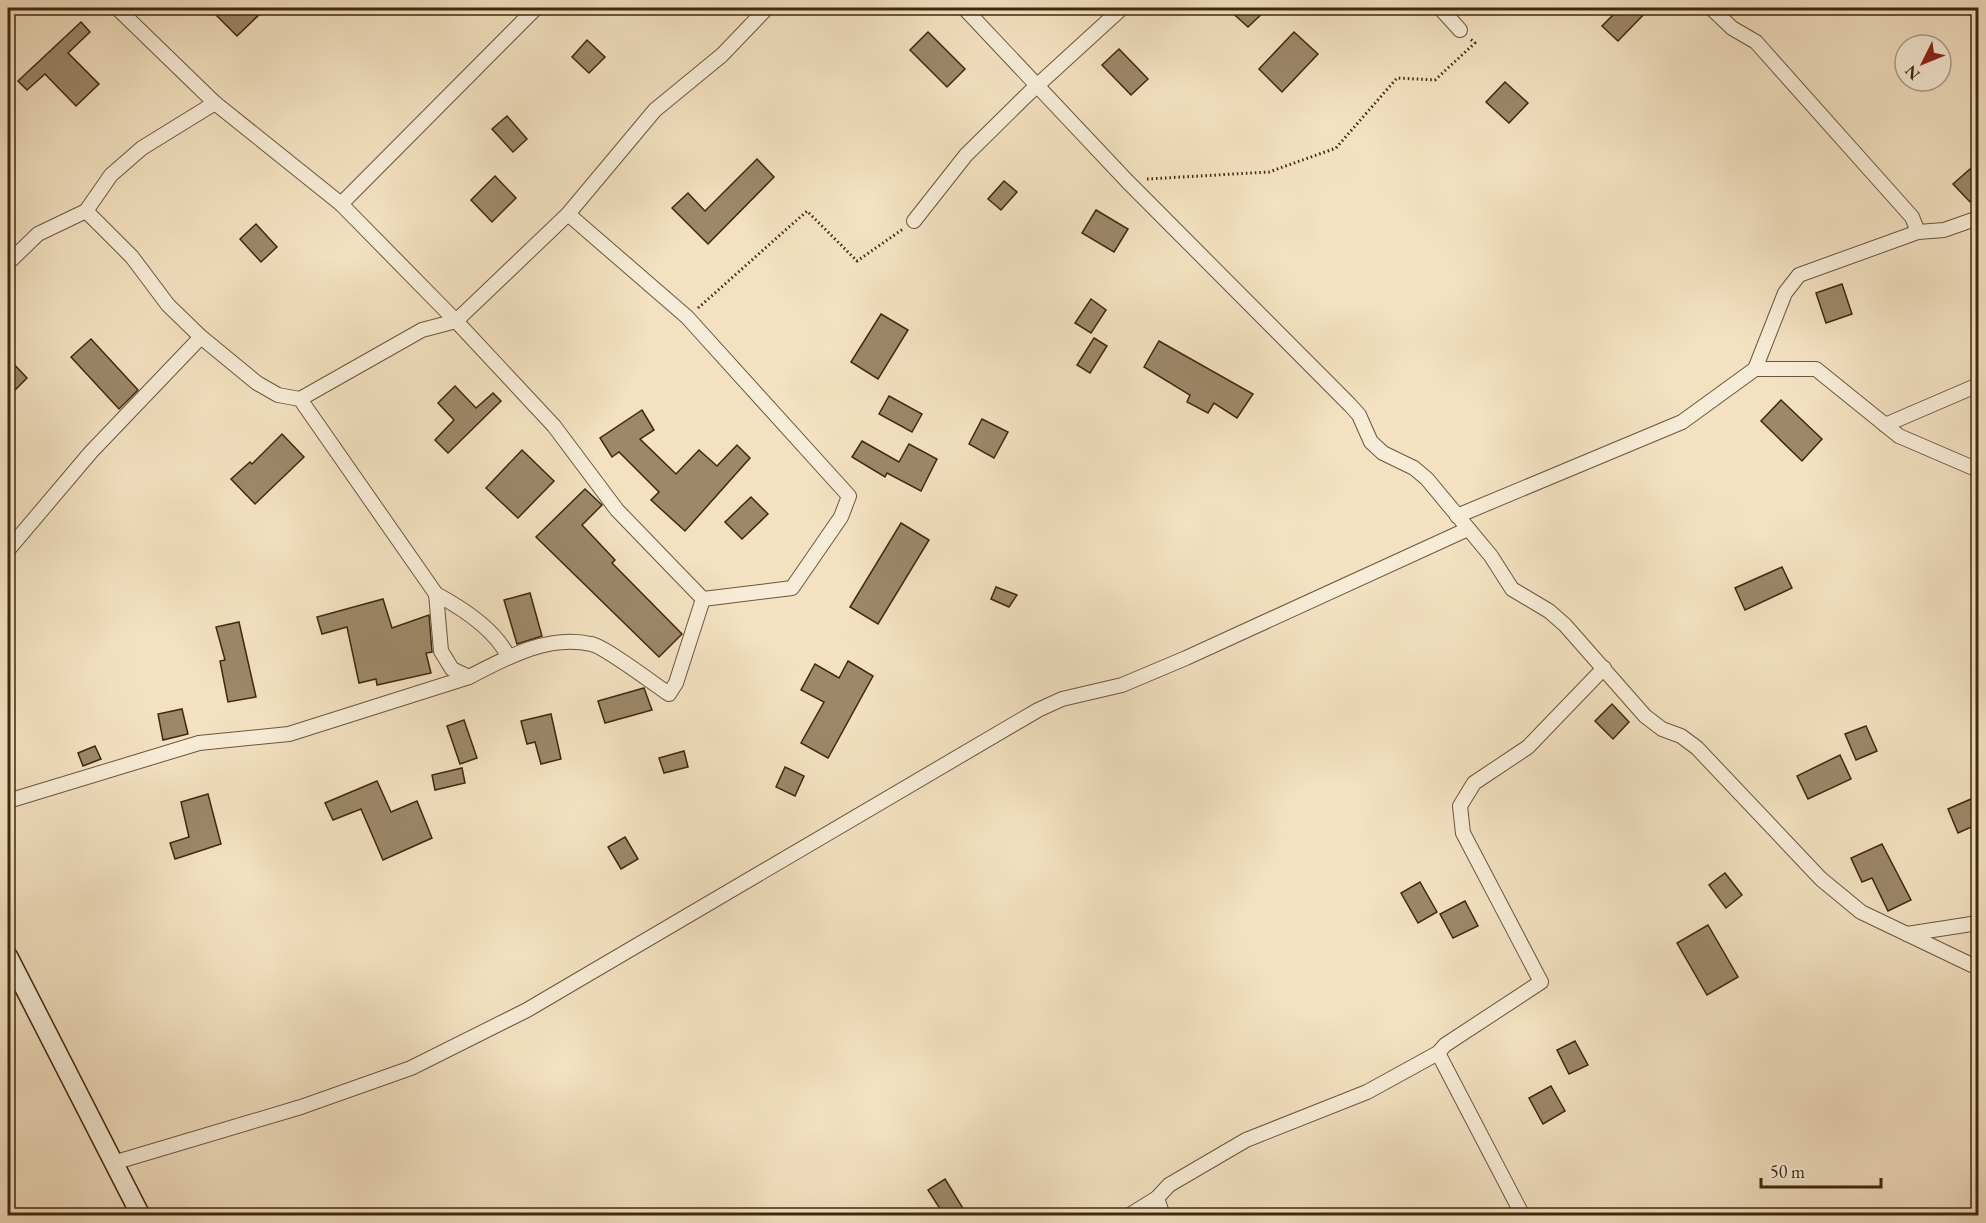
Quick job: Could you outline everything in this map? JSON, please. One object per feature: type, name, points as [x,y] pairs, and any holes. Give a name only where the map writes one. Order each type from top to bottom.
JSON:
[{"type":"street","points":[[117,8],[215,103],[341,204],[456,321],[554,426],[617,510],[703,600]]},
{"type":"street","points":[[341,204],[536,8]]},
{"type":"street","points":[[86,211],[132,257],[168,304],[201,337],[257,383],[278,395],[300,399],[422,330],[456,321],[568,214],[655,110],[722,55],[767,8]]},
{"type":"street","points":[[964,8],[1127,181],[1350,405],[1359,415],[1371,442],[1383,453],[1414,468],[1491,556],[1512,589],[1549,611],[1604,668],[1645,716],[1662,729],[1681,736],[1697,748],[1821,879],[1862,912],[1978,968]]},
{"type":"street","points":[[914,221],[966,155],[1122,8]]},
{"type":"street","points":[[1440,8],[1460,30]]},
{"type":"street","points":[[1712,8],[1732,28],[1756,42],[1912,217],[1918,232]]},
{"type":"street","points":[[8,263],[38,234],[86,211],[111,175],[142,148],[215,103]]},
{"type":"street","points":[[568,214],[687,317],[849,496],[841,518],[792,588],[703,600]]},
{"type":"street","points":[[1457,516],[1682,422],[1755,369],[1785,293],[1799,275],[1918,232],[1944,230],[1978,218]]},
{"type":"street","points":[[8,550],[91,452],[201,337]]},
{"type":"street","points":[[1755,369],[1816,369],[1899,436],[1978,471]]},
{"type":"street","points":[[1885,426],[1978,385]]},
{"type":"street","points":[[300,399],[436,594],[455,604],[501,643],[508,656]]},
{"type":"street","points":[[113,1163],[301,1107],[411,1068],[527,1010],[1038,710],[1062,699],[1122,685],[1186,658],[1467,528]]},
{"type":"street","points":[[436,594],[441,651],[452,669],[469,677]]},
{"type":"street","points":[[8,801],[199,743],[289,734],[469,677],[508,656],[552,642],[593,644],[669,694],[676,683],[703,600]]},
{"type":"street","points":[[1128,1215],[1158,1198],[1169,1185],[1246,1140],[1367,1092],[1438,1053],[1445,1045],[1541,982],[1463,833],[1460,806],[1474,783],[1528,747],[1604,668]]},
{"type":"street","points":[[1907,934],[1978,923]]},
{"type":"street","points":[[8,956],[141,1215]]},
{"type":"street","points":[[1438,1053],[1523,1215]]},
{"type":"street","points":[[1158,1198],[1163,1215]]},
{"type":"path","points":[[1963,8],[1978,21]]},
{"type":"path","points":[[1127,181],[1269,172],[1336,148],[1396,78],[1435,80],[1475,43],[1460,30]]},
{"type":"path","points":[[687,317],[807,211],[857,261],[914,221]]},
{"type":"building","points":[[209,8],[266,8],[237,36]]},
{"type":"building","points":[[1227,8],[1268,8],[1248,27]]},
{"type":"building","points":[[1620,8],[1650,8],[1618,41],[1602,26]]},
{"type":"building","points":[[81,22],[90,32],[68,53],[99,84],[76,106],[45,74],[27,90],[18,81]]},
{"type":"building","points":[[928,32],[965,69],[947,87],[910,50]]},
{"type":"building","points":[[1294,32],[1318,54],[1282,92],[1259,69]]},
{"type":"building","points":[[587,40],[605,57],[589,73],[572,57]]},
{"type":"building","points":[[1119,49],[1148,79],[1131,95],[1102,65]]},
{"type":"building","points":[[1505,82],[1528,103],[1509,123],[1486,102]]},
{"type":"building","points":[[507,116],[527,139],[513,152],[492,129]]},
{"type":"building","points":[[757,159],[774,177],[708,244],[672,208],[688,193],[705,211]]},
{"type":"building","points":[[1970,169],[1978,178],[1978,193],[1970,202],[1953,184]]},
{"type":"building","points":[[495,176],[516,198],[492,222],[471,200]]},
{"type":"building","points":[[1004,181],[1017,192],[1001,210],[988,199]]},
{"type":"building","points":[[1096,210],[1128,229],[1114,252],[1082,233]]},
{"type":"building","points":[[256,224],[277,247],[261,262],[240,239]]},
{"type":"building","points":[[1842,284],[1852,314],[1826,323],[1816,293]]},
{"type":"building","points":[[1091,299],[1106,310],[1091,333],[1075,323]]},
{"type":"building","points":[[881,314],[908,330],[878,379],[851,362]]},
{"type":"building","points":[[1094,338],[1107,346],[1090,373],[1077,365]]},
{"type":"building","points":[[91,339],[138,390],[119,409],[71,357]]},
{"type":"building","points":[[1159,341],[1253,394],[1237,418],[1214,403],[1208,413],[1187,402],[1190,395],[1144,367]]},
{"type":"building","points":[[8,358],[27,378],[13,392],[8,385]]},
{"type":"building","points":[[455,386],[476,408],[493,393],[501,401],[448,453],[435,440],[454,420],[438,403]]},
{"type":"building","points":[[889,396],[922,414],[912,432],[879,414]]},
{"type":"building","points":[[1781,400],[1822,439],[1802,461],[1761,421]]},
{"type":"building","points":[[642,410],[654,430],[640,439],[676,474],[699,450],[717,466],[737,445],[750,458],[685,531],[651,500],[659,492],[619,452],[612,457],[600,438]]},
{"type":"building","points":[[982,419],[1008,432],[994,458],[969,444]]},
{"type":"building","points":[[282,434],[304,457],[255,504],[231,479],[250,462],[252,464]]},
{"type":"building","points":[[862,441],[899,462],[909,444],[937,459],[921,491],[887,473],[885,477],[852,457]]},
{"type":"building","points":[[522,450],[554,481],[518,518],[486,488]]},
{"type":"building","points":[[585,489],[602,505],[582,525],[615,560],[612,563],[682,634],[659,657],[536,537]]},
{"type":"building","points":[[751,497],[768,514],[742,539],[725,522]]},
{"type":"building","points":[[901,523],[929,540],[878,624],[850,607]]},
{"type":"building","points":[[1782,567],[1792,588],[1745,610],[1735,588]]},
{"type":"building","points":[[996,587],[1017,595],[1009,607],[991,599]]},
{"type":"building","points":[[530,593],[542,636],[517,644],[504,600]]},
{"type":"building","points":[[383,599],[392,628],[429,615],[432,652],[426,653],[431,673],[377,685],[376,679],[359,683],[347,627],[322,634],[317,617]]},
{"type":"building","points":[[239,622],[256,697],[228,702],[220,661],[225,660],[216,627]]},
{"type":"building","points":[[848,661],[873,676],[828,758],[801,743],[824,702],[801,690],[815,664],[839,678]]},
{"type":"building","points":[[644,688],[652,710],[605,723],[598,701]]},
{"type":"building","points":[[1612,704],[1629,722],[1613,739],[1595,721]]},
{"type":"building","points":[[182,709],[188,734],[163,740],[158,714]]},
{"type":"building","points":[[551,714],[561,759],[541,764],[535,742],[527,744],[521,721]]},
{"type":"building","points":[[464,720],[477,758],[460,764],[447,726]]},
{"type":"building","points":[[1866,726],[1877,751],[1856,760],[1845,734]]},
{"type":"building","points":[[95,746],[101,759],[83,766],[78,753]]},
{"type":"building","points":[[684,751],[688,767],[664,773],[659,758]]},
{"type":"building","points":[[1840,755],[1851,779],[1808,799],[1797,776]]},
{"type":"building","points":[[785,767],[804,776],[795,796],[776,787]]},
{"type":"building","points":[[462,768],[465,783],[435,790],[432,775]]},
{"type":"building","points":[[377,781],[391,812],[417,801],[432,838],[383,860],[361,809],[333,820],[325,803]]},
{"type":"building","points":[[208,794],[221,844],[175,859],[170,843],[189,837],[181,802]]},
{"type":"building","points":[[1978,796],[1978,824],[1958,833],[1948,809]]},
{"type":"building","points":[[625,837],[638,859],[621,869],[608,847]]},
{"type":"building","points":[[1882,844],[1911,900],[1888,911],[1872,878],[1862,882],[1851,858]]},
{"type":"building","points":[[1725,873],[1742,895],[1726,908],[1709,885]]},
{"type":"building","points":[[1420,882],[1437,912],[1418,923],[1401,893]]},
{"type":"building","points":[[1465,901],[1478,926],[1453,938],[1440,914]]},
{"type":"building","points":[[1708,925],[1738,977],[1707,995],[1677,943]]},
{"type":"building","points":[[1575,1041],[1588,1065],[1569,1074],[1557,1050]]},
{"type":"building","points":[[1551,1086],[1565,1111],[1543,1124],[1529,1098]]},
{"type":"building","points":[[945,1179],[967,1215],[944,1215],[928,1190]]}]
